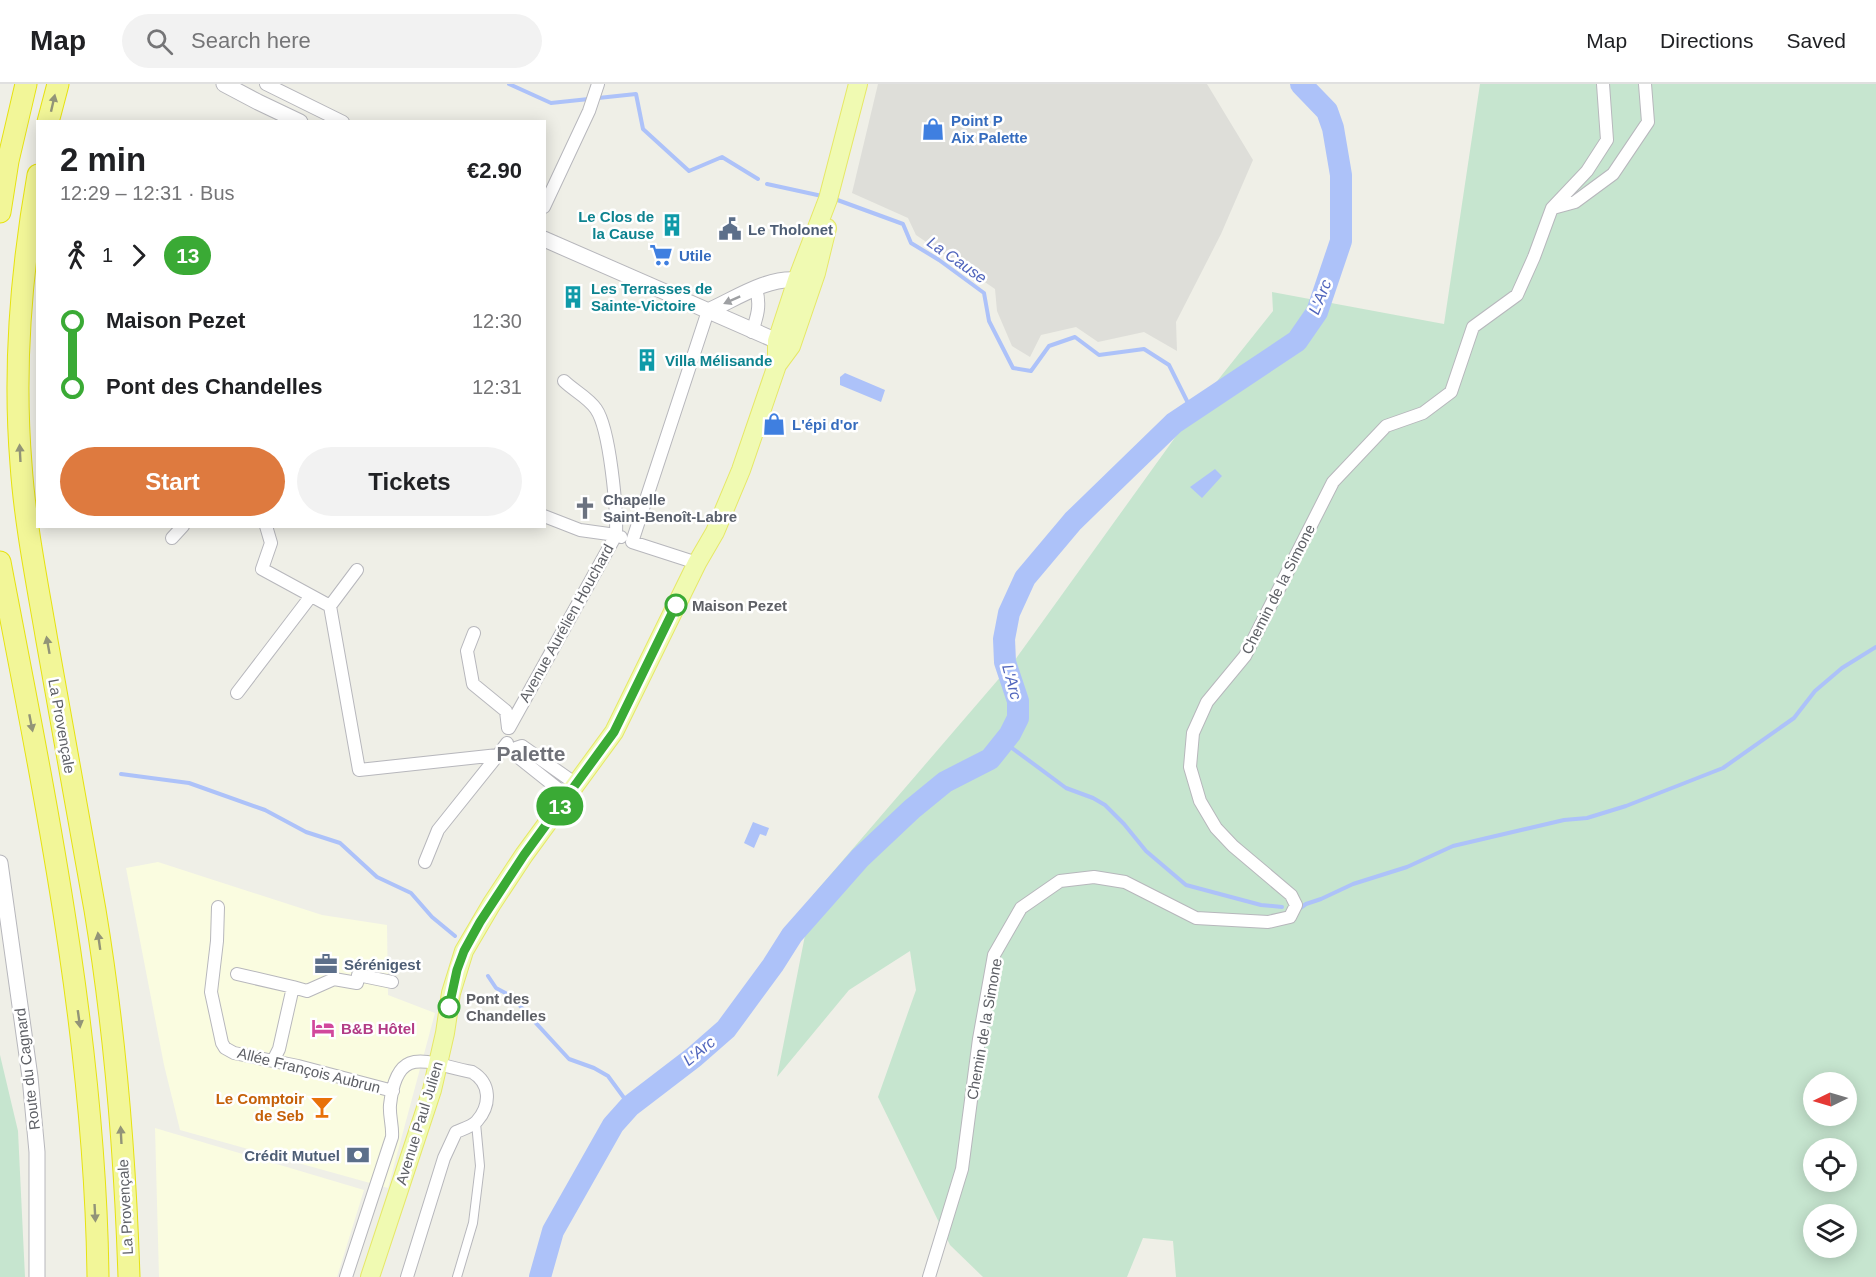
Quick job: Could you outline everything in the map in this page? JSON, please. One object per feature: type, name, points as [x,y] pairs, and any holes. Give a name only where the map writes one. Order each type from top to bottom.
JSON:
[{"type":"highway","points":[[0,212],[8,161],[26,84]]},
{"type":"highway","points":[[49,120],[58,84]]},
{"type":"highway","name":"La Provençale","points":[[36,185],[28,227],[21,291],[18,358],[21,465],[29,534],[95,914],[118,1084],[129,1277]]},
{"type":"highway","name":"La Provençale","points":[[0,562],[65,918],[87,1076],[98,1277]]},
{"type":"main road","name":"Avenue Paul Julien","points":[[838,175],[858,84]]},
{"type":"main road","name":"Avenue Paul Julien","points":[[370,1277],[432,1090],[451,993],[464,951],[496,897],[614,732],[697,563],[715,532],[741,470],[777,364],[816,273],[831,200],[864,84]]},
{"type":"main road","name":"Avenue Paul Julien","points":[[788,341],[797,280],[831,200]]},
{"type":"street","points":[[224,84],[296,120]]},
{"type":"street","points":[[258,102],[267,84],[339,120]]},
{"type":"street","points":[[546,203],[589,111],[598,84]]},
{"type":"street","name":"Chemin de la Simone","points":[[929,1277],[962,1169],[979,1039],[994,955],[1021,908],[1060,881],[1094,877],[1125,882],[1196,918],[1268,922],[1290,917],[1296,905],[1291,896],[1233,846],[1216,828],[1200,801],[1190,767],[1192,733],[1208,702],[1245,656],[1333,482],[1386,426],[1423,413],[1451,392],[1473,327],[1517,295],[1552,208],[1587,171],[1607,140],[1604,84]]},
{"type":"street","points":[[1552,208],[1575,202],[1612,174],[1648,122],[1645,84]]},
{"type":"street","points":[[546,240],[752,332],[788,341]]},
{"type":"street","points":[[632,542],[708,311],[756,289],[786,279],[797,280]]},
{"type":"street","points":[[752,332],[759,313],[759,297],[756,289]]},
{"type":"street","points":[[546,517],[580,530],[616,535],[617,515],[613,476],[597,409],[564,381]]},
{"type":"street","points":[[172,538],[181,528]]},
{"type":"street","points":[[267,528],[271,543],[262,569],[330,606]]},
{"type":"street","name":"Avenue Aurélien Houchard","points":[[508,728],[616,535],[697,563]]},
{"type":"street","points":[[357,570],[330,606],[359,770],[498,755]]},
{"type":"street","points":[[237,693],[312,596]]},
{"type":"street","points":[[474,633],[467,651],[473,684],[506,711],[511,746]]},
{"type":"street","points":[[425,862],[438,830],[498,755],[511,746],[522,746],[572,790]]},
{"type":"street","name":"Route du Cagnard","points":[[0,863],[30,1077],[37,1152],[37,1277]]},
{"type":"street","name":"Allée François Aubrun","points":[[218,907],[211,992],[225,1048],[234,1053],[298,1065],[393,1091]]},
{"type":"street","points":[[237,974],[307,991],[334,979],[357,983],[358,975],[392,982]]},
{"type":"street","points":[[273,1061],[279,1049],[293,987]]},
{"type":"street","points":[[346,1277],[392,1137],[390,1106],[393,1091],[400,1073],[411,1061],[420,1060],[472,1072],[484,1082],[487,1107],[476,1123],[456,1132],[444,1158],[407,1277]]},
{"type":"street","points":[[457,1277],[472,1223],[480,1166],[476,1123]]},
{"type":"shaded area","points":[[878,84],[1207,84],[1253,160],[1221,234],[1176,322],[1177,351],[1144,332],[1098,342],[1076,327],[1041,335],[1030,357],[1012,346],[997,311],[995,289],[916,235],[908,218],[852,193]]},
{"type":"shaded area","points":[[1480,84],[1876,84],[1876,1277],[1176,1277],[1173,1241],[1143,1238],[1127,1277],[983,1277],[950,1245],[878,1097],[916,990],[910,951],[849,990],[777,1077],[813,895],[1015,660],[1202,400],[1273,311],[1272,292],[1444,324]]},
{"type":"shaded area","points":[[158,862],[322,915],[387,925],[388,995],[435,1013],[388,1188],[180,1130],[164,1065],[126,868]]},
{"type":"shaded area","points":[[0,1055],[18,1131],[25,1277],[0,1277]]},
{"type":"shaded area","points":[[155,1128],[364,1190],[337,1277],[159,1277]]},
{"type":"water","points":[[845,373],[885,390],[881,402],[840,385],[840,377]]},
{"type":"water","points":[[1215,469],[1222,476],[1202,498],[1190,487]]},
{"type":"water","points":[[753,822],[769,828],[766,836],[760,834],[754,848],[744,843]]},
{"type":"waterway","name":"La Cause","points":[[509,84],[551,103],[636,94],[643,129],[689,171],[722,157],[758,179]]},
{"type":"waterway","name":"L'Arc","points":[[540,1277],[553,1231],[613,1125],[630,1106],[694,1057],[726,1029],[792,935],[860,858],[912,809],[945,782],[990,759],[1010,734],[1018,718],[1018,701],[1005,662],[1004,639],[1009,613],[1025,578],[1073,521],[1174,423],[1297,341],[1317,312],[1341,241],[1341,175],[1333,128],[1327,111],[1301,84]]},
{"type":"waterway","name":"La Cause","points":[[767,184],[822,196]]},
{"type":"waterway","name":"La Cause","points":[[832,198],[903,224],[911,243],[984,293],[989,321],[1013,368],[1031,371],[1049,346],[1075,337],[1099,355],[1144,349],[1169,365],[1192,411]]},
{"type":"waterway","points":[[1299,909],[1353,884],[1407,867],[1453,846],[1564,820],[1587,818],[1626,806],[1723,768],[1794,718],[1815,691],[1842,668],[1876,647]]},
{"type":"waterway","points":[[1004,742],[1066,788],[1105,805],[1146,851],[1186,885],[1261,905],[1282,907]]},
{"type":"waterway","points":[[121,774],[189,783],[265,810],[306,832],[340,843],[377,877],[411,893],[432,917],[455,936]]},
{"type":"waterway","points":[[488,976],[496,988],[511,996],[569,1059],[608,1076],[630,1106]]},
{"type":"bus line","name":"13","points":[[449,1007],[457,970],[464,951],[480,922],[524,855],[614,732],[676,605]]},
{"type":"place","name":"Point P Aix Palette","points":[[933,129]]},
{"type":"place","name":"Le Clos de la Cause","points":[[672,225]]},
{"type":"place","name":"Le Tholonet","points":[[730,229]]},
{"type":"place","name":"Utile","points":[[661,255]]},
{"type":"place","name":"Les Terrasses de Sainte-Victoire","points":[[573,297]]},
{"type":"place","name":"Villa Mélisande","points":[[647,360]]},
{"type":"place","name":"L'épi d'or","points":[[774,424]]},
{"type":"place","name":"Chapelle Saint-Benoît-Labre","points":[[585,508]]},
{"type":"place","name":"Maison Pezet","points":[[676,605]]},
{"type":"place","name":"Sérénigest","points":[[326,964]]},
{"type":"place","name":"Pont des Chandelles","points":[[449,1007]]},
{"type":"place","name":"B&B Hôtel","points":[[323,1028]]},
{"type":"place","name":"Le Comptoir de Seb","points":[[322,1107]]},
{"type":"place","name":"Crédit Mutuel","points":[[358,1155]]},
{"type":"district","name":"Palette","points":[[531,753]]}]
